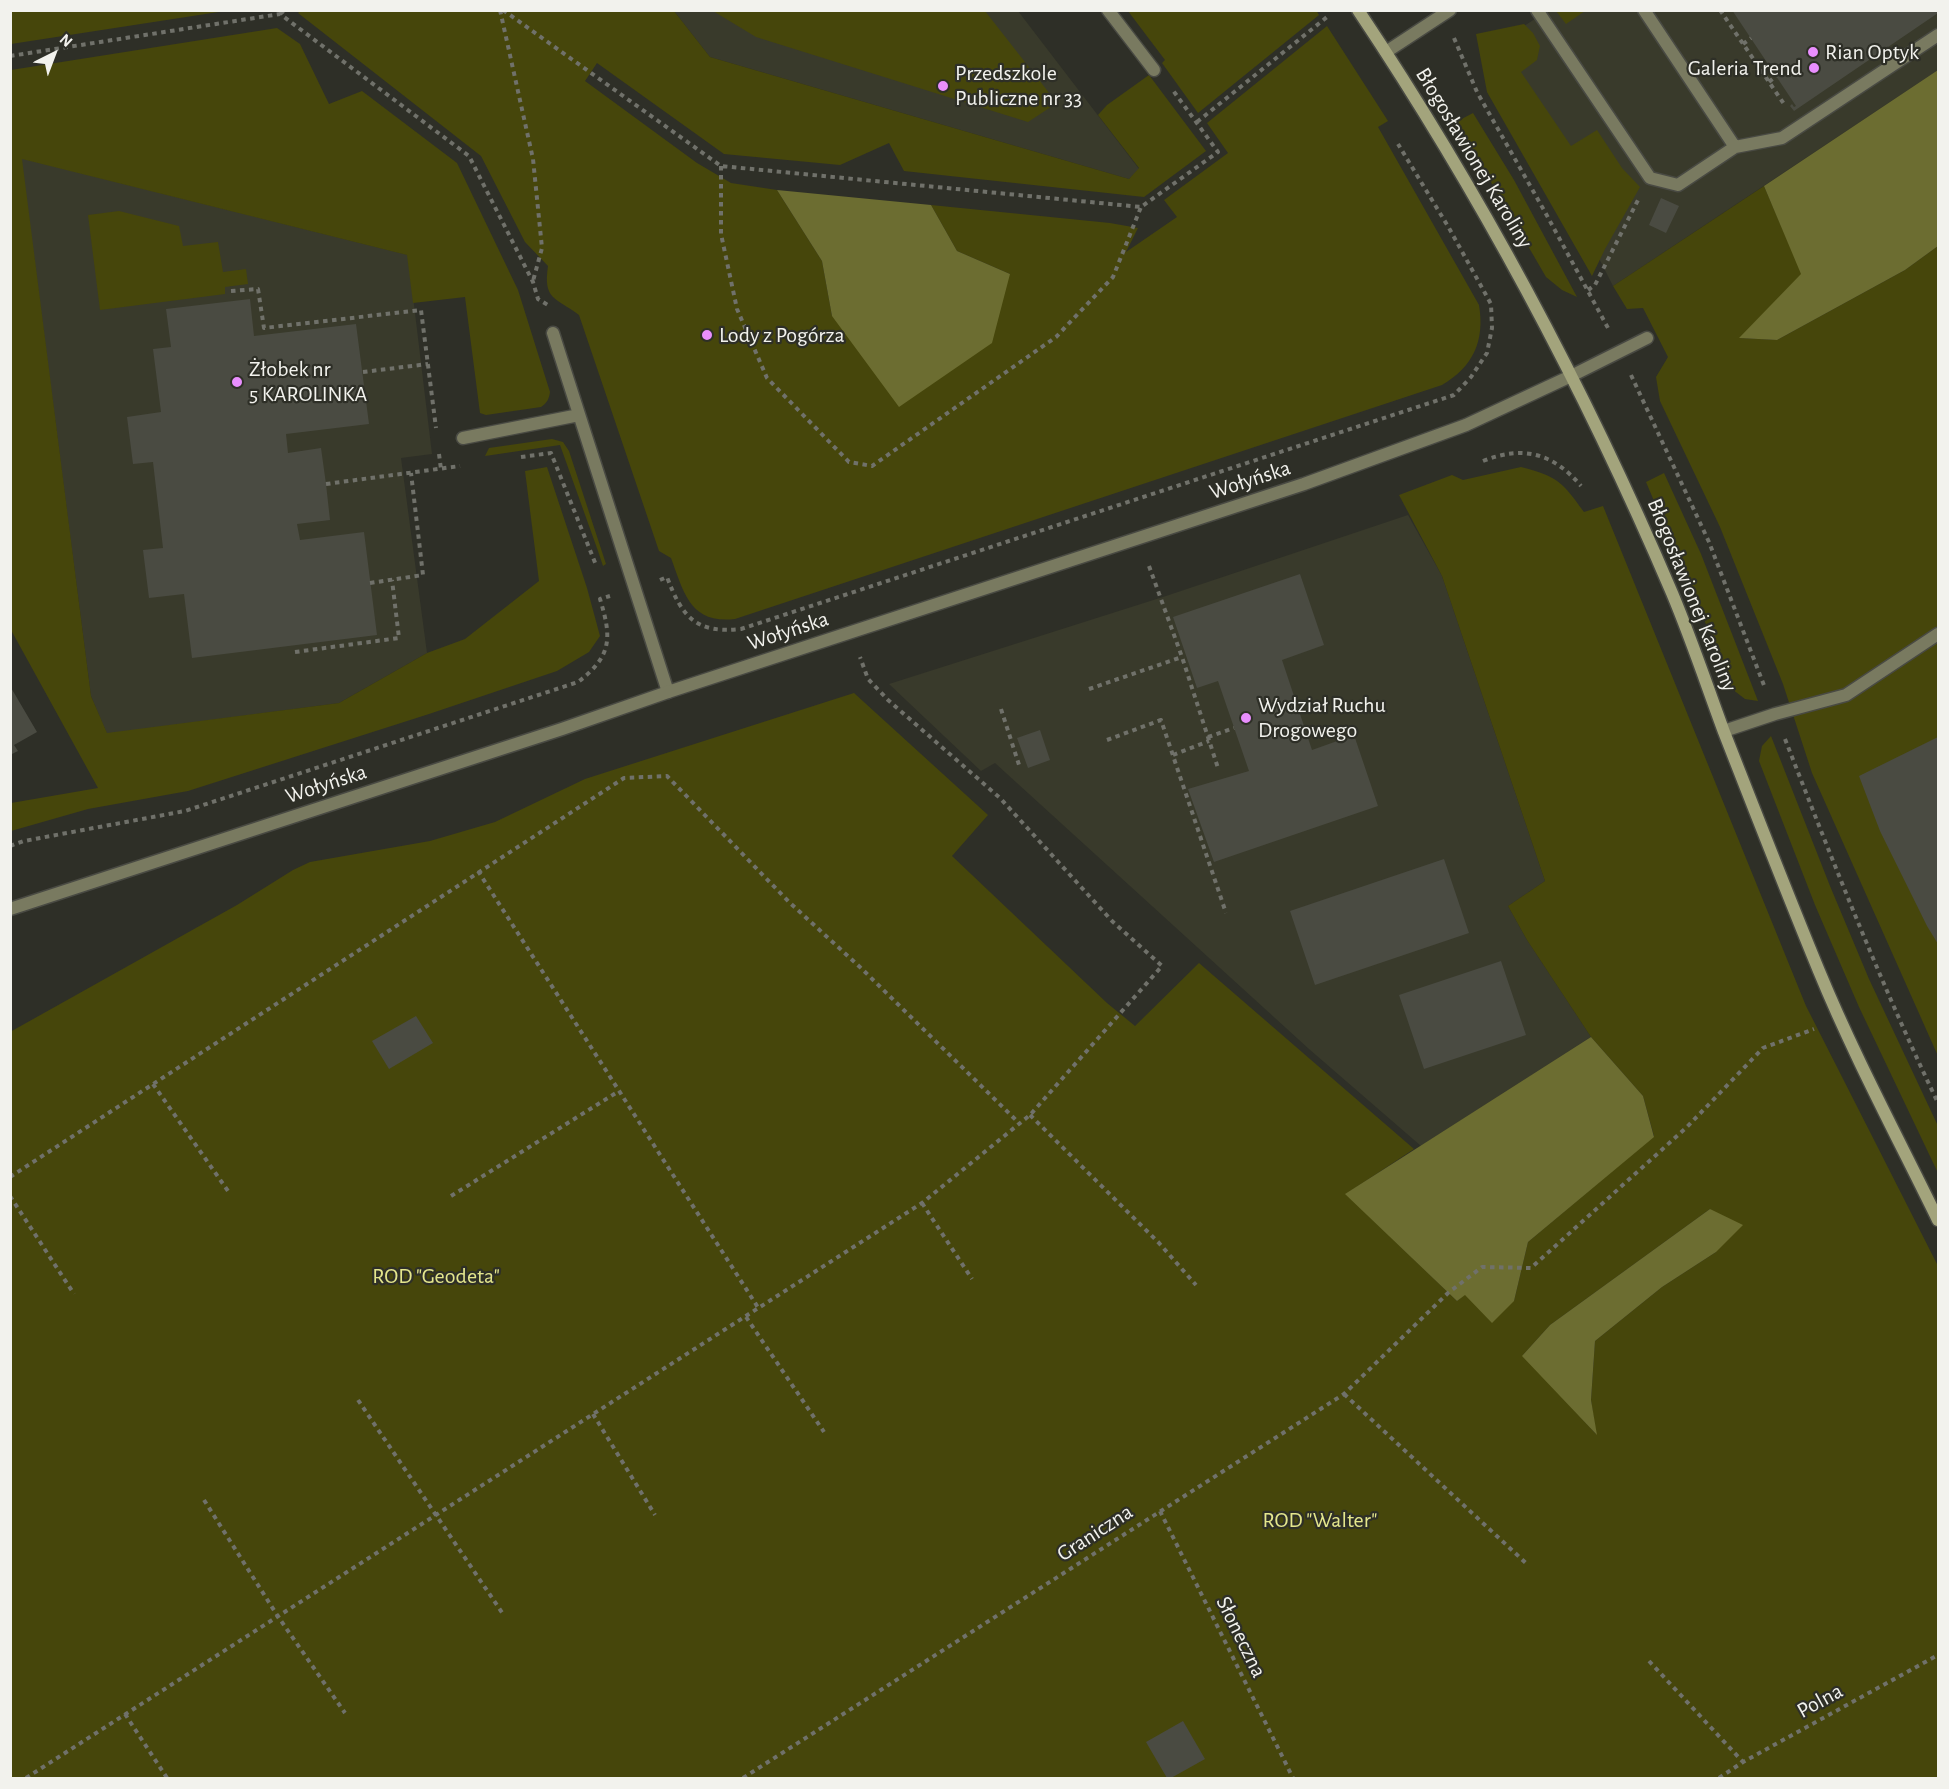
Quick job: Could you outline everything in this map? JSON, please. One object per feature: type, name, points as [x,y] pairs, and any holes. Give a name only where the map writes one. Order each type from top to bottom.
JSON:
[{"type":"street","points":[[1108,10],[1154,70]]},
{"type":"street","name":"Błogosławionej Karoliny","points":[[1358,10],[1431,122],[1502,243],[1617,469],[1673,595],[1820,973],[1938,1220]]},
{"type":"street","points":[[1537,10],[1650,178],[1678,185],[1735,147],[1782,138],[1938,35]]},
{"type":"street","points":[[1644,10],[1735,147]]},
{"type":"street","points":[[1386,52],[1445,14]]},
{"type":"street","points":[[553,333],[668,692]]},
{"type":"street","name":"Wołyńska","points":[[10,909],[1304,484],[1466,425],[1647,338]]},
{"type":"street","points":[[463,438],[579,415]]},
{"type":"street","points":[[1724,731],[1775,714],[1846,695],[1938,634]]},
{"type":"path","points":[[10,56],[280,14],[285,10]]},
{"type":"path","points":[[502,10],[533,159],[542,248],[533,282]]},
{"type":"path","points":[[502,10],[721,166],[1141,207]]},
{"type":"path","points":[[1720,10],[1799,127]]},
{"type":"path","points":[[280,14],[469,156],[533,282],[538,299],[554,308]]},
{"type":"path","points":[[1445,14],[1477,93],[1588,290],[1620,352],[1709,542],[1769,698]]},
{"type":"path","points":[[1197,122],[1327,17]]},
{"type":"path","points":[[1743,44],[1751,38]]},
{"type":"path","points":[[721,166],[721,234],[737,309],[767,378],[849,462],[872,466],[1056,337],[1113,277],[1141,207],[1218,152],[1159,71],[1154,70]]},
{"type":"path","points":[[1769,82],[1776,76]]},
{"type":"path","points":[[667,577],[676,600],[686,616],[704,627],[723,631],[741,629],[1454,395],[1471,377],[1487,353],[1492,328],[1491,304],[1449,228],[1398,144]]},
{"type":"path","points":[[1588,290],[1595,285],[1650,178]]},
{"type":"path","points":[[231,291],[258,289],[264,328],[421,310],[437,434]]},
{"type":"path","points":[[363,372],[429,364]]},
{"type":"path","points":[[438,446],[441,469]]},
{"type":"path","points":[[1483,461],[1498,455],[1524,452],[1552,459],[1572,475],[1581,486]]},
{"type":"path","points":[[551,453],[593,559],[601,572]]},
{"type":"path","points":[[326,484],[467,466]]},
{"type":"path","points":[[370,583],[423,575],[411,473]]},
{"type":"path","points":[[1149,566],[1182,657],[1218,768]]},
{"type":"path","points":[[295,652],[399,638],[392,580]]},
{"type":"path","points":[[606,588],[609,596]]},
{"type":"path","points":[[10,846],[24,841],[185,811],[578,682],[592,672],[601,659],[608,642],[608,624],[600,599]]},
{"type":"path","points":[[26,1779],[922,1203],[1030,1115],[1162,966],[1112,921],[1000,798],[888,700],[868,679],[850,633]]},
{"type":"path","points":[[1089,688],[1182,657]]},
{"type":"path","points":[[1000,709],[1020,768]]},
{"type":"path","points":[[1107,740],[1161,720],[1226,913]]},
{"type":"path","points":[[1173,755],[1234,728]]},
{"type":"path","points":[[1785,738],[1839,878],[1909,1042],[1938,1103]]},
{"type":"path","points":[[10,1177],[624,778],[667,776],[789,902],[862,969],[1019,1124]]},
{"type":"path","points":[[478,871],[759,1309]]},
{"type":"path","name":"Graniczna","points":[[743,1779],[1344,1394],[1448,1293],[1482,1268],[1531,1268],[1687,1127],[1763,1048],[1840,1019]]},
{"type":"path","points":[[153,1084],[228,1191]]},
{"type":"path","points":[[451,1196],[619,1091]]},
{"type":"path","points":[[1030,1115],[1159,1243],[1196,1285]]},
{"type":"path","points":[[10,1196],[74,1294]]},
{"type":"path","points":[[922,1203],[972,1279]]},
{"type":"path","points":[[746,1317],[824,1431]]},
{"type":"path","points":[[1344,1394],[1528,1564]]},
{"type":"path","points":[[358,1400],[503,1614]]},
{"type":"path","points":[[593,1414],[655,1515]]},
{"type":"path","points":[[204,1500],[345,1713]]},
{"type":"path","name":"Słoneczna","points":[[1160,1511],[1293,1779]]},
{"type":"path","name":"Polna","points":[[1719,1779],[1743,1762],[1938,1655]]},
{"type":"path","points":[[1649,1661],[1743,1762]]},
{"type":"path","points":[[125,1714],[166,1779]]},
{"type":"shaded area","name":"Przedszkole Publiczne nr 33","points":[[674,11],[1018,11],[1139,169],[1129,179],[710,57]]},
{"type":"shaded area","points":[[1547,11],[1938,11],[1938,70],[1613,286],[1492,47]]},
{"type":"shaded area","points":[[1938,70],[1938,246],[1905,270],[1777,340],[1739,338],[1801,274],[1764,186]]},
{"type":"shaded area","name":"Żłobek nr 5 KAROLINKA","points":[[21,158],[408,255],[432,454],[401,458],[427,653],[339,703],[107,734],[91,696]]},
{"type":"shaded area","points":[[777,190],[931,205],[957,251],[1010,274],[992,343],[899,407],[832,316],[822,261]]},
{"type":"shaded area","points":[[1408,515],[1442,576],[1545,881],[1508,906],[1527,940],[1591,1037],[1421,1146],[1309,1049],[995,763],[981,771],[889,684],[1166,596]]},
{"type":"shaded area","points":[[1591,1037],[1643,1096],[1654,1137],[1528,1242],[1514,1301],[1492,1323],[1465,1295],[1457,1301],[1345,1194]]},
{"type":"shaded area","points":[[1710,1209],[1743,1225],[1716,1252],[1662,1287],[1595,1341],[1591,1400],[1597,1435],[1522,1356],[1550,1325]]},
{"type":"green space","points":[[11,10],[225,10],[225,11],[11,44]]},
{"type":"green space","points":[[301,10],[674,11],[710,57],[1129,179],[1139,168],[1098,115],[1107,105],[1149,75],[1206,151],[1144,197],[904,171],[889,143],[840,165],[724,154],[597,63],[585,81],[697,163],[731,183],[777,190],[822,261],[832,316],[1010,274],[957,251],[931,205],[1110,223],[1138,228],[1126,252],[1177,217],[1164,200],[1228,153],[1207,123],[1327,26],[1388,121],[1378,127],[1479,305],[1478,341],[1474,352],[1462,370],[1442,385],[735,619],[708,616],[691,604],[671,558],[659,551],[579,315],[557,301],[549,292],[548,266],[525,242],[481,156],[298,13]]},
{"type":"green space","points":[[1316,10],[1319,15],[1198,113],[1162,63],[1165,60],[1128,11]]},
{"type":"green space","points":[[713,11],[985,11],[1057,103],[1028,122],[756,37]]},
{"type":"green space","points":[[1556,11],[1585,11],[1566,24]]},
{"type":"green space","points":[[1524,24],[1533,33],[1540,46],[1537,60],[1521,72],[1571,146],[1597,130],[1622,168],[1640,187],[1592,276],[1487,92],[1476,34]]},
{"type":"green space","points":[[277,28],[300,44],[329,104],[362,91],[457,163],[518,290],[550,394],[541,407],[486,415],[480,413],[465,297],[413,303],[407,255],[22,159],[91,696],[107,733],[339,703],[427,653],[465,639],[539,581],[525,471],[547,467],[587,588],[600,636],[589,652],[557,671],[429,714],[188,791],[88,809],[11,831],[11,803],[98,788],[11,630],[11,70]]},
{"type":"green space","points":[[1473,113],[1514,180],[1577,297],[1562,290],[1546,277],[1456,122]]},
{"type":"green space","points":[[1764,186],[1802,274],[1740,338],[1777,340],[1905,270],[1938,246],[1938,1056],[1812,773],[1783,684],[1720,527],[1660,401],[1656,377],[1668,357],[1643,308],[1627,309],[1613,286]]},
{"type":"green space","points":[[119,211],[179,226],[183,246],[218,242],[223,272],[246,269],[248,284],[225,287],[225,294],[100,310],[88,215]]},
{"type":"green space","points":[[552,439],[563,442],[569,451],[606,564],[603,566],[560,445],[485,456],[489,448]]},
{"type":"green space","points":[[1521,467],[1544,474],[1558,482],[1584,512],[1603,506],[1806,1006],[1938,1266],[1938,1778],[11,1778],[10,1032],[310,862],[430,841],[495,822],[585,779],[854,693],[988,815],[952,856],[1107,1003],[1135,1026],[1199,963],[1414,1149],[1346,1194],[1457,1301],[1465,1294],[1514,1301],[1528,1242],[1654,1136],[1643,1096],[1591,1037],[1527,940],[1508,906],[1545,881],[1442,576],[1399,495],[1452,475],[1463,480]],"holes":[[[1710,1209],[1716,1252],[1662,1287],[1595,1341],[1591,1400],[1596,1434],[1523,1355],[1550,1325]]]},
{"type":"green space","points":[[1664,473],[1701,554],[1758,701],[1745,699],[1732,689],[1646,482]]},
{"type":"green space","points":[[1771,736],[1869,979],[1938,1126],[1938,1173],[1859,1007],[1815,905],[1759,761],[1762,746]]},
{"type":"building","name":"Galeria Trend","points":[[1732,10],[1938,10],[1938,13],[1794,111],[1790,106],[1792,104],[1796,106]]},
{"type":"building","points":[[1661,198],[1679,206],[1666,233],[1649,225]]},
{"type":"building","points":[[250,299],[254,336],[356,324],[369,424],[286,434],[288,453],[321,448],[326,484],[330,520],[297,524],[300,540],[364,532],[377,635],[192,658],[184,594],[149,598],[143,550],[163,548],[153,462],[133,464],[127,417],[161,412],[153,349],[171,347],[166,309]]},
{"type":"building","points":[[1300,574],[1324,645],[1282,660],[1312,750],[1354,735],[1378,806],[1214,862],[1188,789],[1249,771],[1218,681],[1197,688],[1173,617]]},
{"type":"building","points":[[10,686],[37,732],[14,745],[18,751],[10,755]]},
{"type":"building","points":[[1040,730],[1050,760],[1028,768],[1017,738]]},
{"type":"building","points":[[1938,737],[1938,944],[1880,831],[1859,776]]},
{"type":"building","points":[[1444,859],[1469,933],[1315,985],[1290,911]]},
{"type":"building","points":[[1501,961],[1526,1035],[1424,1069],[1399,995]]},
{"type":"building","points":[[416,1016],[433,1043],[389,1069],[372,1041]]},
{"type":"building","points":[[1183,1721],[1205,1759],[1167,1778],[1146,1742]]},
{"type":"place","name":"Rian Optyk","points":[[1813,52]]},
{"type":"place","name":"Galeria Trend","points":[[1814,68]]},
{"type":"place","name":"Przedszkole Publiczne nr 33","points":[[943,86]]},
{"type":"place","name":"Lody z Pogórza","points":[[707,335]]},
{"type":"place","name":"Żłobek nr 5 KAROLINKA","points":[[237,382]]},
{"type":"place","name":"Wydział Ruchu Drogowego","points":[[1246,718]]},
{"type":"park label","name":"ROD \"Geodeta\"","points":[[436,1276]]},
{"type":"park label","name":"ROD \"Walter\"","points":[[1320,1520]]}]
